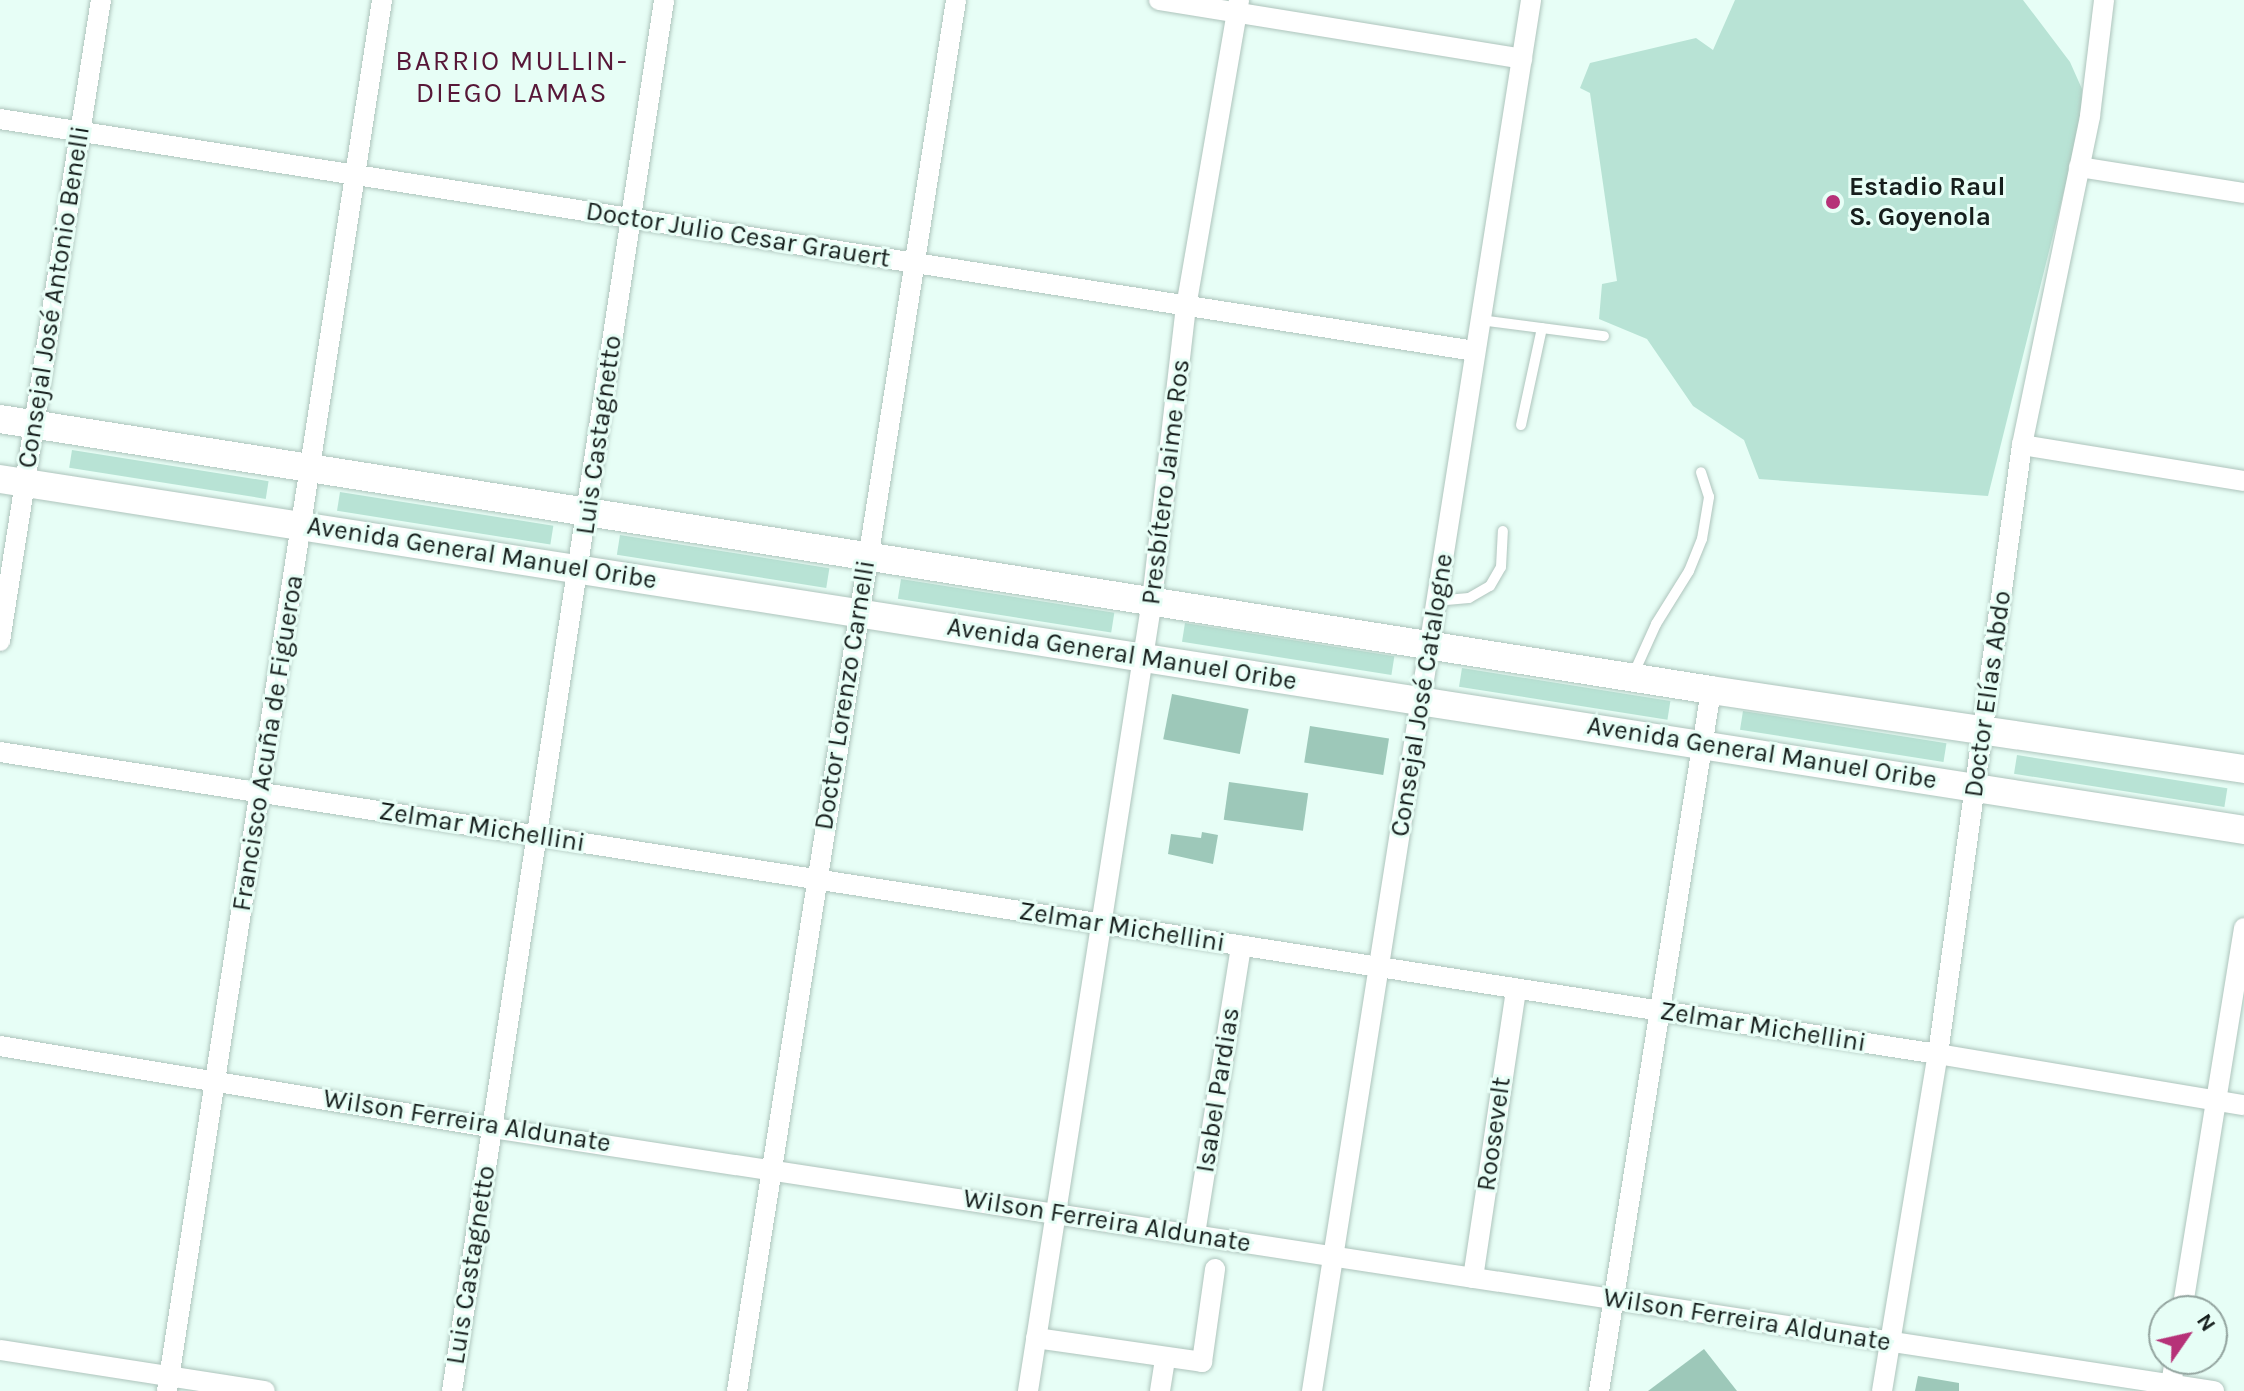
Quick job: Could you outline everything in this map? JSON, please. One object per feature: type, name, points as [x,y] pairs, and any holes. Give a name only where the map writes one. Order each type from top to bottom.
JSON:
[{"type":"main road","points":[[0,419],[1429,642],[1711,690],[2244,769]]},
{"type":"main road","name":"Avenida General Manuel Oribe","points":[[12,481],[2244,830]]},
{"type":"street","name":"Consejal José Antonio Benelli","points":[[0,641],[12,481],[35,425],[101,0]]},
{"type":"street","name":"Francisco Acuña de Figueroa","points":[[168,1384],[312,470],[382,0]]},
{"type":"street","name":"Luis Castagnetto","points":[[452,1391],[589,512],[664,0]]},
{"type":"street","name":"Doctor Lorenzo Carnelli","points":[[737,1391],[866,555],[956,0]]},
{"type":"street","points":[[1159,0],[1238,6],[1522,59]]},
{"type":"street","name":"Consejal José Catalogne","points":[[1312,1391],[1531,0]]},
{"type":"street","name":"Doctor Elías Abdo","points":[[1882,1391],[1938,1054],[2022,445],[2090,116],[2104,0]]},
{"type":"street","name":"Presbítero Jaime Ros","points":[[1028,1391],[1054,1214],[1104,923],[1152,600],[1186,307],[1238,6]]},
{"type":"street","name":"Doctor Julio Cesar Grauert","points":[[0,119],[1475,351]]},
{"type":"street","points":[[2079,167],[2244,193]]},
{"type":"street","points":[[2022,445],[2244,481]]},
{"type":"street","points":[[1599,1391],[1711,690]]},
{"type":"street","name":"Zelmar Michellini","points":[[0,752],[1938,1054],[2244,1105]]},
{"type":"street","points":[[2184,1295],[2213,1101],[2244,928]]},
{"type":"street","name":"Isabel Pardias","points":[[1195,1234],[1241,946]]},
{"type":"street","name":"Roosevelt","points":[[1473,1278],[1516,990]]},
{"type":"street","name":"Wilson Ferreira Aldunate","points":[[0,1046],[215,1079],[493,1128],[770,1168],[2170,1387],[2214,1391]]},
{"type":"street","points":[[1036,1338],[1202,1362],[1215,1269]]},
{"type":"street","points":[[0,1350],[168,1384],[265,1391]]},
{"type":"street","points":[[1160,1391],[1165,1359]]},
{"type":"lane","points":[[1480,320],[1604,336]]},
{"type":"lane","points":[[1521,425],[1542,328]]},
{"type":"lane","points":[[1633,677],[1656,624],[1689,571],[1702,539],[1709,497],[1701,472]]},
{"type":"lane","points":[[1435,601],[1469,598],[1490,586],[1501,567],[1503,531]]},
{"type":"green space","name":"Estadio Raul S. Goyenola","points":[[1735,0],[2023,0],[2070,62],[2082,89],[2081,123],[1988,496],[1759,479],[1744,440],[1693,406],[1647,339],[1599,319],[1602,284],[1617,281],[1590,93],[1580,88],[1590,63],[1696,38],[1713,50]]},
{"type":"green space","points":[[72,450],[269,481],[266,499],[69,468]]},
{"type":"green space","points":[[340,492],[553,526],[550,545],[337,511]]},
{"type":"green space","points":[[620,535],[829,568],[826,588],[617,555]]},
{"type":"green space","points":[[901,579],[1114,613],[1111,633],[898,599]]},
{"type":"green space","points":[[1185,623],[1394,656],[1391,675],[1182,642]]},
{"type":"green space","points":[[1462,668],[1670,701],[1667,720],[1459,687]]},
{"type":"green space","points":[[1743,711],[1946,743],[1943,762],[1740,730]]},
{"type":"green space","points":[[2017,755],[2227,788],[2224,807],[2014,774]]},
{"type":"building","points":[[1172,694],[1249,709],[1240,754],[1163,739]]},
{"type":"building","points":[[1310,726],[1389,739],[1383,775],[1304,763]]},
{"type":"building","points":[[1229,782],[1308,793],[1303,831],[1224,820]]},
{"type":"building","points":[[1202,832],[1218,835],[1213,864],[1168,854],[1171,834],[1201,838]]},
{"type":"building","points":[[1704,1349],[1737,1391],[1648,1391]]},
{"type":"building","points":[[1918,1376],[1959,1383],[1959,1391],[1915,1391]]},
{"type":"place","name":"Estadio Raul S. Goyenola","points":[[1833,202]]},
{"type":"district","name":"BARRIO MULLIN- DIEGO LAMAS","points":[[512,77]]}]
